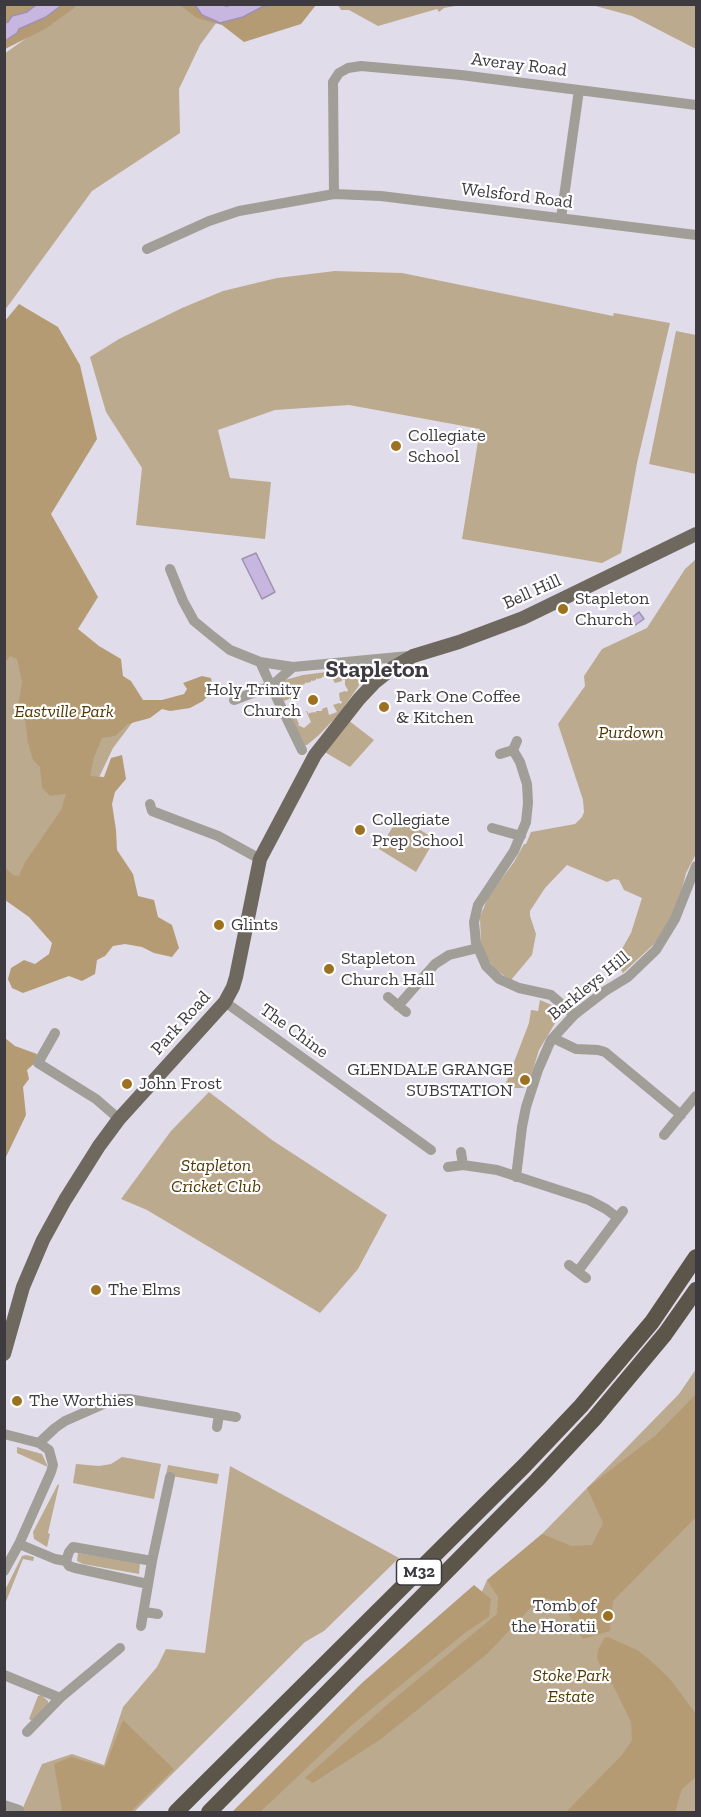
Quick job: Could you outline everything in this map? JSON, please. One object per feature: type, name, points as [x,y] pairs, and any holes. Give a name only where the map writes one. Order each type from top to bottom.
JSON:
[{"type":"highway","name":"M32","points":[[176,1812],[573,1415],[652,1322],[696,1257]]},
{"type":"highway","name":"M32","points":[[209,1812],[537,1480],[594,1419],[665,1334],[696,1290]]},
{"type":"main road","name":"Bell Hill","points":[[381,677],[412,656],[459,642],[523,618],[696,534]]},
{"type":"main road","name":"Park Road","points":[[4,1354],[23,1287],[43,1240],[80,1176],[119,1119],[225,1002],[236,977],[260,859],[315,755],[358,699],[381,677]]},
{"type":"street","name":"Averay Road","points":[[334,194],[333,82],[339,73],[348,68],[361,66],[461,75],[696,105]]},
{"type":"street","points":[[561,218],[579,90]]},
{"type":"street","name":"Welsford Road","points":[[147,249],[209,221],[239,211],[334,194],[381,196],[696,235]]},
{"type":"street","points":[[170,568],[194,621],[230,650],[260,662],[293,667],[412,656]]},
{"type":"street","points":[[364,660],[374,666],[381,677]]},
{"type":"street","points":[[260,662],[302,750]]},
{"type":"street","points":[[234,700],[271,687],[293,667]]},
{"type":"street","points":[[500,754],[515,745],[525,774],[528,794],[526,822],[509,860],[478,905],[474,922],[478,948],[486,966],[499,979],[519,988],[551,995],[574,1015]]},
{"type":"street","points":[[150,804],[152,811],[218,836],[260,859]]},
{"type":"street","points":[[492,828],[521,836]]},
{"type":"street","name":"Barkleys Hill","points":[[516,1177],[528,1101],[538,1070],[553,1038],[574,1015],[628,977],[656,950],[675,919],[696,866]]},
{"type":"street","points":[[388,997],[402,1009],[427,972],[438,961],[478,948]]},
{"type":"street","name":"The Chine","points":[[225,1002],[431,1150]]},
{"type":"street","points":[[55,1033],[38,1063],[96,1099],[119,1119]]},
{"type":"street","points":[[553,1038],[576,1049],[605,1052],[681,1115]]},
{"type":"street","points":[[664,1136],[696,1096]]},
{"type":"street","points":[[461,1152],[463,1166]]},
{"type":"street","points":[[448,1167],[491,1168],[589,1200],[621,1215],[577,1271]]},
{"type":"street","points":[[39,1443],[65,1421],[115,1399],[129,1399],[236,1417]]},
{"type":"street","points":[[217,1428],[219,1414]]},
{"type":"street","points":[[4,1434],[39,1443],[49,1450],[52,1465],[19,1544],[4,1571]]},
{"type":"street","points":[[141,1626],[170,1478]]},
{"type":"street","points":[[166,1499],[179,1501]]},
{"type":"street","points":[[19,1544],[55,1559],[66,1561],[69,1566],[75,1568],[148,1584]]},
{"type":"street","points":[[66,1561],[73,1547],[152,1561]]},
{"type":"street","points":[[145,1612],[158,1614]]},
{"type":"street","points":[[27,1732],[60,1698],[120,1648]]},
{"type":"street","points":[[4,1675],[60,1698]]},
{"type":"street","points":[[4,1805],[19,1810]]},
{"type":"green space","points":[[5,5],[76,5],[45,29],[5,49]]},
{"type":"green space","points":[[73,5],[200,5],[219,19],[200,45],[179,89],[180,133],[92,191],[5,310],[4,54]]},
{"type":"green space","points":[[180,5],[316,5],[301,24],[244,42],[222,25],[197,18]]},
{"type":"green space","points":[[338,5],[460,5],[444,8],[439,12],[437,9],[378,26],[349,10],[341,10]]},
{"type":"green space","points":[[592,5],[696,5],[696,49],[632,16]]},
{"type":"green space","points":[[335,271],[402,273],[613,316],[614,313],[670,323],[637,463],[621,553],[602,563],[462,539],[480,429],[349,405],[275,410],[218,430],[230,478],[271,482],[265,539],[136,525],[142,468],[106,412],[90,357],[119,339],[223,291],[277,278]]},
{"type":"green space","points":[[19,304],[58,327],[80,365],[97,439],[51,514],[98,597],[78,629],[99,646],[121,659],[123,676],[131,681],[143,700],[162,700],[184,694],[187,689],[183,683],[202,676],[211,678],[213,690],[203,701],[190,708],[170,711],[162,709],[150,718],[128,724],[115,736],[102,738],[94,757],[90,776],[104,777],[111,758],[122,755],[126,779],[115,792],[112,804],[117,850],[133,874],[138,896],[154,900],[158,917],[172,925],[179,948],[172,957],[154,953],[142,947],[125,944],[113,946],[105,956],[97,960],[95,974],[82,981],[69,976],[23,993],[12,988],[8,979],[11,968],[24,960],[35,964],[49,954],[52,943],[29,917],[5,900],[5,867],[13,875],[19,876],[24,864],[61,810],[66,794],[50,796],[42,788],[40,767],[33,760],[25,720],[17,712],[22,682],[17,659],[10,656],[5,662],[4,322]]},
{"type":"green space","points":[[676,331],[696,335],[696,474],[649,464]]},
{"type":"green space","name":"Purdown","points":[[696,559],[696,854],[686,873],[674,913],[654,944],[623,973],[615,961],[631,933],[642,898],[624,890],[619,880],[614,879],[607,882],[567,865],[545,888],[530,911],[536,934],[532,955],[511,980],[497,971],[488,960],[481,945],[480,917],[488,897],[526,844],[531,832],[575,824],[582,817],[583,800],[558,724],[585,686],[584,676],[602,649],[647,628],[685,569]]},
{"type":"green space","name":"Eastville Park","points":[[5,619],[141,711],[113,748],[92,792],[90,928],[5,873]]},
{"type":"green space","points":[[349,669],[360,670],[363,675],[358,687],[339,714],[319,735],[305,745],[288,712],[293,710],[298,725],[304,728],[311,722],[306,711],[309,715],[309,713],[322,711],[327,707],[329,715],[337,712],[333,705],[341,704],[339,693],[348,690],[345,680],[342,679],[335,683],[331,676],[333,674],[330,672],[329,675],[316,678],[311,682],[298,686],[297,684],[295,688],[298,688],[300,695],[290,699],[289,697],[284,701],[275,686],[285,680],[303,675]]},
{"type":"green space","points":[[348,720],[374,740],[350,767],[323,751]]},
{"type":"green space","points":[[399,817],[435,839],[416,872],[379,849]]},
{"type":"green space","points":[[540,1000],[554,1006],[560,1015],[539,1050],[530,1079],[524,1078],[523,1082],[528,1085],[523,1088],[509,1088],[506,1083],[529,1023],[531,1010],[538,1011]]},
{"type":"green space","points":[[5,1038],[15,1046],[37,1054],[35,1063],[27,1070],[29,1079],[23,1087],[26,1115],[5,1159]]},
{"type":"green space","name":"Stapleton Cricket Club","points":[[209,1092],[272,1140],[387,1215],[358,1269],[320,1313],[147,1210],[121,1199],[171,1131]]},
{"type":"green space","name":"Stoke Park Estate","points":[[696,1369],[696,1812],[261,1812],[479,1598],[487,1580],[542,1534],[679,1394]]},
{"type":"green space","points":[[696,1394],[696,1517],[613,1601],[610,1631],[583,1639],[562,1603],[541,1597],[487,1654],[381,1739],[313,1783],[305,1778],[389,1703],[497,1614],[498,1597],[487,1580],[542,1534],[572,1546],[592,1545],[603,1523],[587,1488],[656,1435]]},
{"type":"green space","points":[[17,1447],[42,1454],[48,1467],[17,1453]]},
{"type":"green space","points":[[122,1457],[161,1464],[154,1499],[73,1483],[76,1464],[99,1466],[111,1464]]},
{"type":"green space","points":[[168,1465],[219,1474],[217,1484],[166,1475]]},
{"type":"green space","points":[[230,1466],[399,1558],[324,1631],[305,1642],[134,1812],[21,1812],[42,1764],[72,1754],[104,1765],[123,1707],[157,1667],[166,1649],[205,1653]]},
{"type":"green space","points":[[58,1484],[47,1547],[34,1539],[33,1532]]},
{"type":"green space","points":[[78,1553],[140,1563],[139,1574],[83,1564],[77,1561]]},
{"type":"green space","points":[[22,1556],[34,1557],[33,1561],[23,1559],[5,1604],[5,1590]]},
{"type":"green space","points":[[474,1585],[491,1599],[489,1617],[466,1632],[352,1725],[261,1812],[232,1812],[363,1682]]},
{"type":"green space","points":[[608,1637],[637,1650],[650,1660],[670,1679],[696,1714],[696,1777],[682,1789],[675,1812],[566,1812],[622,1755],[632,1740],[631,1722],[608,1675],[598,1662],[598,1650],[604,1638]]},
{"type":"green space","points":[[41,1695],[48,1701],[48,1706],[35,1722],[29,1719],[38,1696]]},
{"type":"green space","points":[[123,1720],[174,1769],[130,1812],[60,1812],[62,1810],[54,1764],[71,1757],[105,1767]]},
{"type":"shaded area","points":[[234,4],[270,5],[243,17],[220,23],[202,15],[195,5],[227,6]]},
{"type":"shaded area","points":[[36,5],[62,5],[46,17],[19,29],[5,41],[5,23],[12,16],[27,12]]},
{"type":"shaded area","points":[[256,553],[275,592],[262,599],[242,559]]},
{"type":"shaded area","points":[[639,612],[644,619],[634,626],[627,626],[626,622]]},
{"type":"place","name":"Collegiate School","points":[[396,446]]},
{"type":"place","name":"Stapleton Church","points":[[563,609]]},
{"type":"place","name":"Holy Trinity Church","points":[[313,700]]},
{"type":"place","name":"Park One Coffee & Kitchen","points":[[384,707]]},
{"type":"place","name":"Collegiate Prep School","points":[[360,830]]},
{"type":"place","name":"Glints","points":[[219,925]]},
{"type":"place","name":"Stapleton Church Hall","points":[[329,969]]},
{"type":"place","name":"GLENDALE GRANGE SUBSTATION","points":[[525,1080]]},
{"type":"place","name":"John Frost","points":[[127,1084]]},
{"type":"place","name":"The Elms","points":[[96,1290]]},
{"type":"place","name":"The Worthies","points":[[17,1401]]},
{"type":"place","name":"Tomb of the Horatii","points":[[608,1616]]},
{"type":"district","name":"Stapleton","points":[[377,670]]}]
